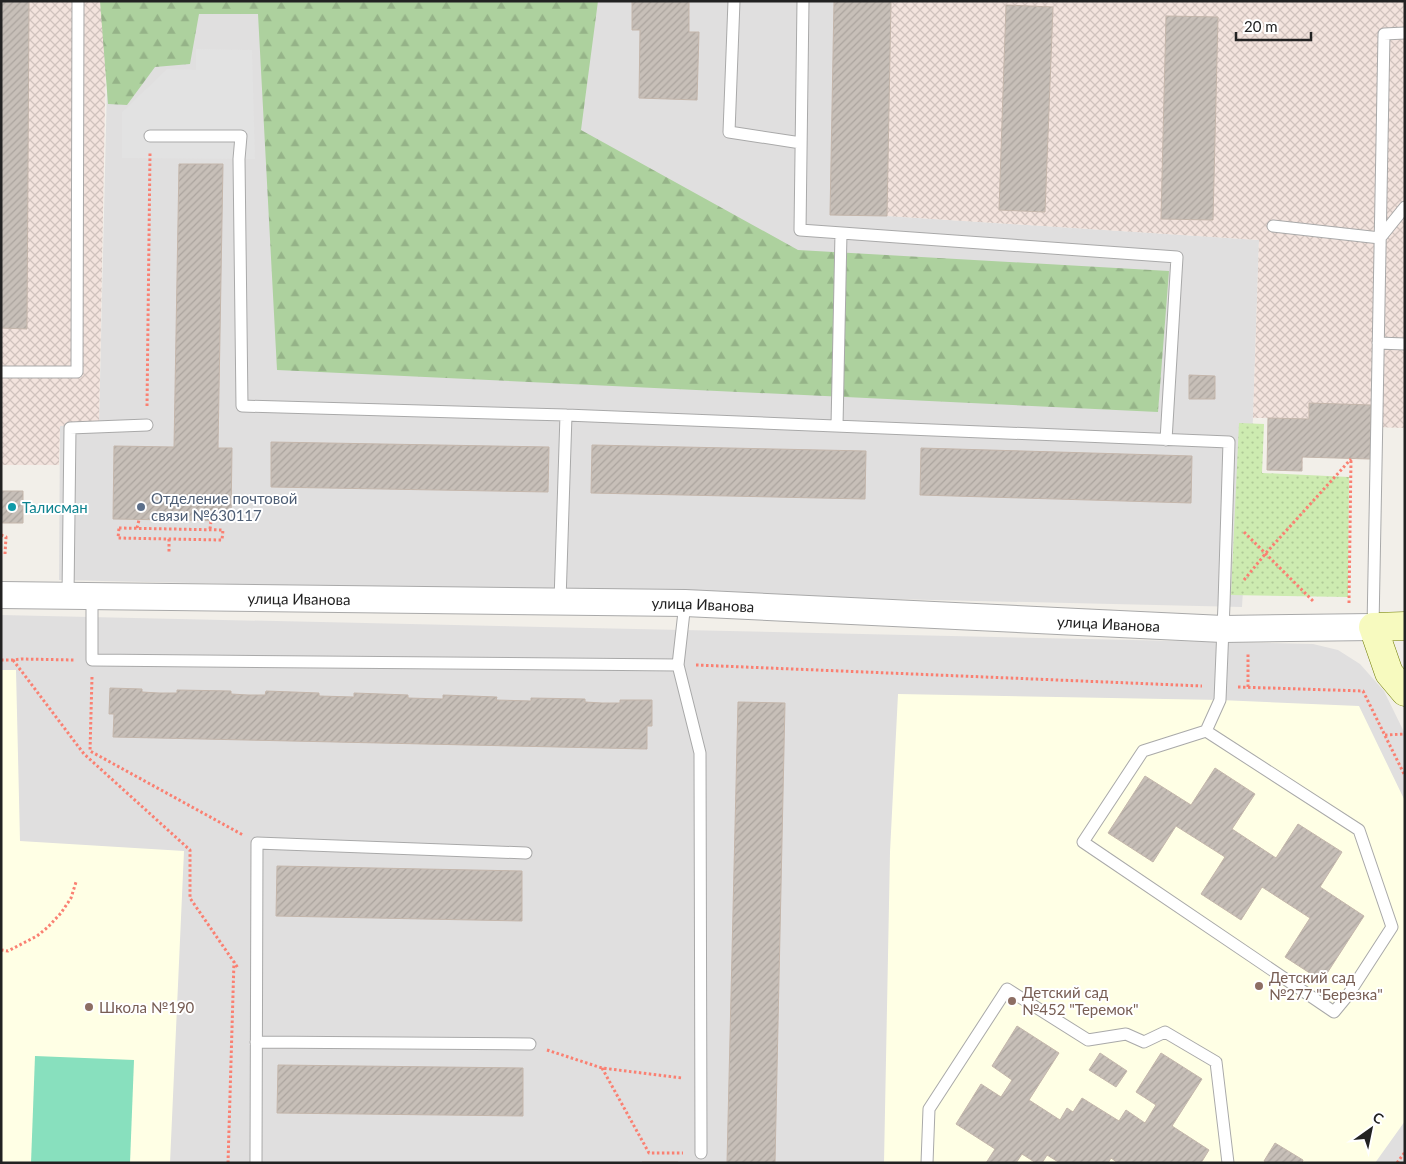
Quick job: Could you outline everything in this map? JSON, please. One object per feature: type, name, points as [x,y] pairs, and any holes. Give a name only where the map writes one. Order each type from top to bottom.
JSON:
[{"type":"main road","name":"улица Иванова","points":[[1373,626],[1405,626]]},
{"type":"main road","points":[[1373,626],[1389,673],[1405,692]]},
{"type":"street","name":"улица Иванова","points":[[1,595],[685,603],[1223,630],[1373,626]]},
{"type":"lane","points":[[1,372],[77,372],[78,1]]},
{"type":"lane","points":[[734,1],[730,132],[801,143]]},
{"type":"lane","points":[[803,1],[800,230],[1177,257],[1166,440]]},
{"type":"lane","points":[[1373,626],[1384,34],[1405,33]]},
{"type":"lane","points":[[150,136],[241,136],[239,159],[242,406],[566,416],[1229,442],[1220,700],[1206,731],[1143,751],[1082,842],[1334,1012],[1348,994],[1392,926],[1359,830],[1206,731]]},
{"type":"lane","points":[[1380,238],[1405,207]]},
{"type":"lane","points":[[1273,226],[1380,238]]},
{"type":"lane","points":[[837,426],[841,233]]},
{"type":"lane","points":[[1378,343],[1405,344]]},
{"type":"lane","points":[[560,601],[566,416]]},
{"type":"lane","points":[[147,425],[70,428],[80,596],[92,660],[678,665]]},
{"type":"lane","points":[[685,603],[678,665],[700,753],[702,1154]]},
{"type":"lane","points":[[256,1163],[257,843],[526,854]]},
{"type":"lane","points":[[927,1163],[929,1109],[1008,989],[1088,1040],[1126,1034],[1144,1042],[1165,1032],[1216,1062],[1228,1163]]},
{"type":"lane","points":[[256,1042],[530,1044]]},
{"type":"path","points":[[147,425],[150,136]]},
{"type":"path","points":[[1224,604],[1266,553],[1351,459],[1349,608]]},
{"type":"path","points":[[1227,515],[1319,608]]},
{"type":"path","points":[[137,528],[139,520]]},
{"type":"path","points":[[210,529],[211,521]]},
{"type":"path","points":[[119,528],[137,528],[210,529],[223,530],[222,540],[118,538],[119,528]]},
{"type":"path","points":[[1,535],[6,537],[5,554]]},
{"type":"path","points":[[169,539],[169,554]]},
{"type":"path","points":[[1,660],[92,660],[90,751]]},
{"type":"path","points":[[13,660],[84,754],[190,850],[190,898],[257,995]]},
{"type":"path","points":[[678,665],[1363,691],[1405,776]]},
{"type":"path","points":[[1385,735],[1405,734]]},
{"type":"path","points":[[84,754],[90,751]]},
{"type":"path","points":[[90,751],[257,843]]},
{"type":"path","points":[[1,950],[8,951],[37,936],[48,927],[62,913],[71,898],[76,882]]},
{"type":"path","points":[[228,1163],[234,961]]},
{"type":"path","points":[[530,1044],[602,1068],[701,1081]]},
{"type":"path","points":[[602,1068],[649,1153],[682,1153]]},
{"type":"path","points":[[1397,1163],[1405,1152]]},
{"type":"shaded area","points":[[1,1],[107,1],[99,424],[60,426],[59,465],[1,465]]},
{"type":"shaded area","points":[[109,1],[891,1],[887,216],[1259,240],[1253,418],[1242,607],[59,580],[60,425],[99,424]]},
{"type":"shaded area","points":[[891,1],[1405,1],[1405,428],[1371,427],[1370,459],[1303,457],[1302,471],[1267,470],[1268,418],[1253,418],[1259,240],[887,216]]},
{"type":"shaded area","points":[[196,49],[252,50],[255,159],[122,158],[122,112],[167,69],[196,70]]},
{"type":"shaded area","points":[[1,615],[1313,644],[1338,650],[1360,664],[1384,691],[1405,734],[1405,1163],[1,1163]]},
{"type":"shaded area","name":"Школа №190","points":[[1,670],[16,670],[20,841],[184,851],[170,1163],[1,1163]]},
{"type":"shaded area","name":"Детский сад №277 \"Березка\"","points":[[898,694],[1220,700],[1359,706],[1405,801],[1405,1121],[1375,1163],[884,1163],[890,852]]},
{"type":"green space","points":[[100,1],[598,1],[581,130],[798,250],[1169,271],[1158,412],[277,370],[258,14],[199,14],[190,64],[155,67],[127,105],[108,104]]},
{"type":"green space","points":[[1239,423],[1264,424],[1262,473],[1349,477],[1348,597],[1231,595]]},
{"type":"green space","points":[[35,1056],[134,1060],[130,1163],[31,1163]]},
{"type":"building","points":[[1,1],[29,1],[27,329],[1,328]]},
{"type":"building","points":[[632,1],[689,1],[689,32],[699,32],[697,100],[639,98],[640,30],[632,30]]},
{"type":"building","points":[[834,1],[891,1],[887,216],[830,215]]},
{"type":"building","points":[[1006,5],[1053,7],[1045,212],[999,210]]},
{"type":"building","points":[[1166,16],[1218,17],[1213,220],[1161,219]]},
{"type":"building","points":[[179,164],[223,164],[218,448],[232,448],[231,521],[113,519],[114,446],[174,447]]},
{"type":"building","points":[[1189,375],[1215,376],[1215,399],[1189,399]]},
{"type":"building","points":[[1309,403],[1371,405],[1370,459],[1302,457],[1302,471],[1267,470],[1268,418],[1309,419]]},
{"type":"building","points":[[271,442],[549,447],[548,492],[271,487]]},
{"type":"building","points":[[592,445],[866,451],[865,499],[591,493]]},
{"type":"building","points":[[921,448],[1192,456],[1191,503],[920,495]]},
{"type":"building","name":"Талисман","points":[[1,491],[23,491],[23,523],[1,523]]},
{"type":"building","points":[[110,688],[142,689],[142,692],[159,693],[177,693],[177,690],[231,691],[231,694],[265,695],[266,691],[319,693],[319,696],[354,697],[354,693],[408,695],[408,698],[443,699],[443,695],[497,697],[496,700],[531,701],[531,698],[585,699],[585,702],[602,703],[620,703],[620,700],[652,700],[652,726],[647,726],[647,749],[113,737],[114,714],[109,714]]},
{"type":"building","points":[[738,702],[785,703],[775,1163],[727,1163]]},
{"type":"building","points":[[1215,768],[1255,794],[1232,829],[1276,858],[1298,824],[1342,852],[1320,887],[1364,916],[1322,981],[1285,957],[1310,918],[1262,887],[1241,920],[1201,894],[1225,857],[1176,826],[1153,862],[1108,833],[1145,776],[1191,805]]},
{"type":"building","points":[[277,866],[522,871],[522,921],[276,916]]},
{"type":"building","points":[[1017,1026],[1059,1053],[1029,1100],[1060,1120],[1067,1108],[1073,1112],[1082,1098],[1119,1121],[1126,1110],[1145,1123],[1156,1105],[1136,1092],[1161,1053],[1202,1079],[1172,1126],[1209,1150],[1201,1163],[1118,1163],[1111,1158],[1108,1163],[1060,1163],[1047,1155],[1042,1163],[1036,1163],[1022,1154],[1016,1163],[986,1163],[995,1149],[956,1124],[981,1084],[1001,1097],[1012,1080],[992,1066]]},
{"type":"building","points":[[1100,1053],[1127,1071],[1116,1087],[1089,1070]]},
{"type":"building","points":[[278,1065],[523,1068],[523,1116],[277,1113]]},
{"type":"building","points":[[1275,1143],[1303,1160],[1302,1163],[1268,1163],[1264,1161]]},
{"type":"building","points":[[678,1162],[678,1163],[642,1163]]},
{"type":"place","name":"Талисман","points":[[12,507]]},
{"type":"place","name":"Отделение почтовой связи №630117","points":[[141,507]]},
{"type":"place","name":"Детский сад №277 \"Березка\"","points":[[1259,986]]},
{"type":"place","name":"Детский сад №452 \"Теремок\"","points":[[1012,1001]]},
{"type":"place","name":"Школа №190","points":[[89,1007]]}]
